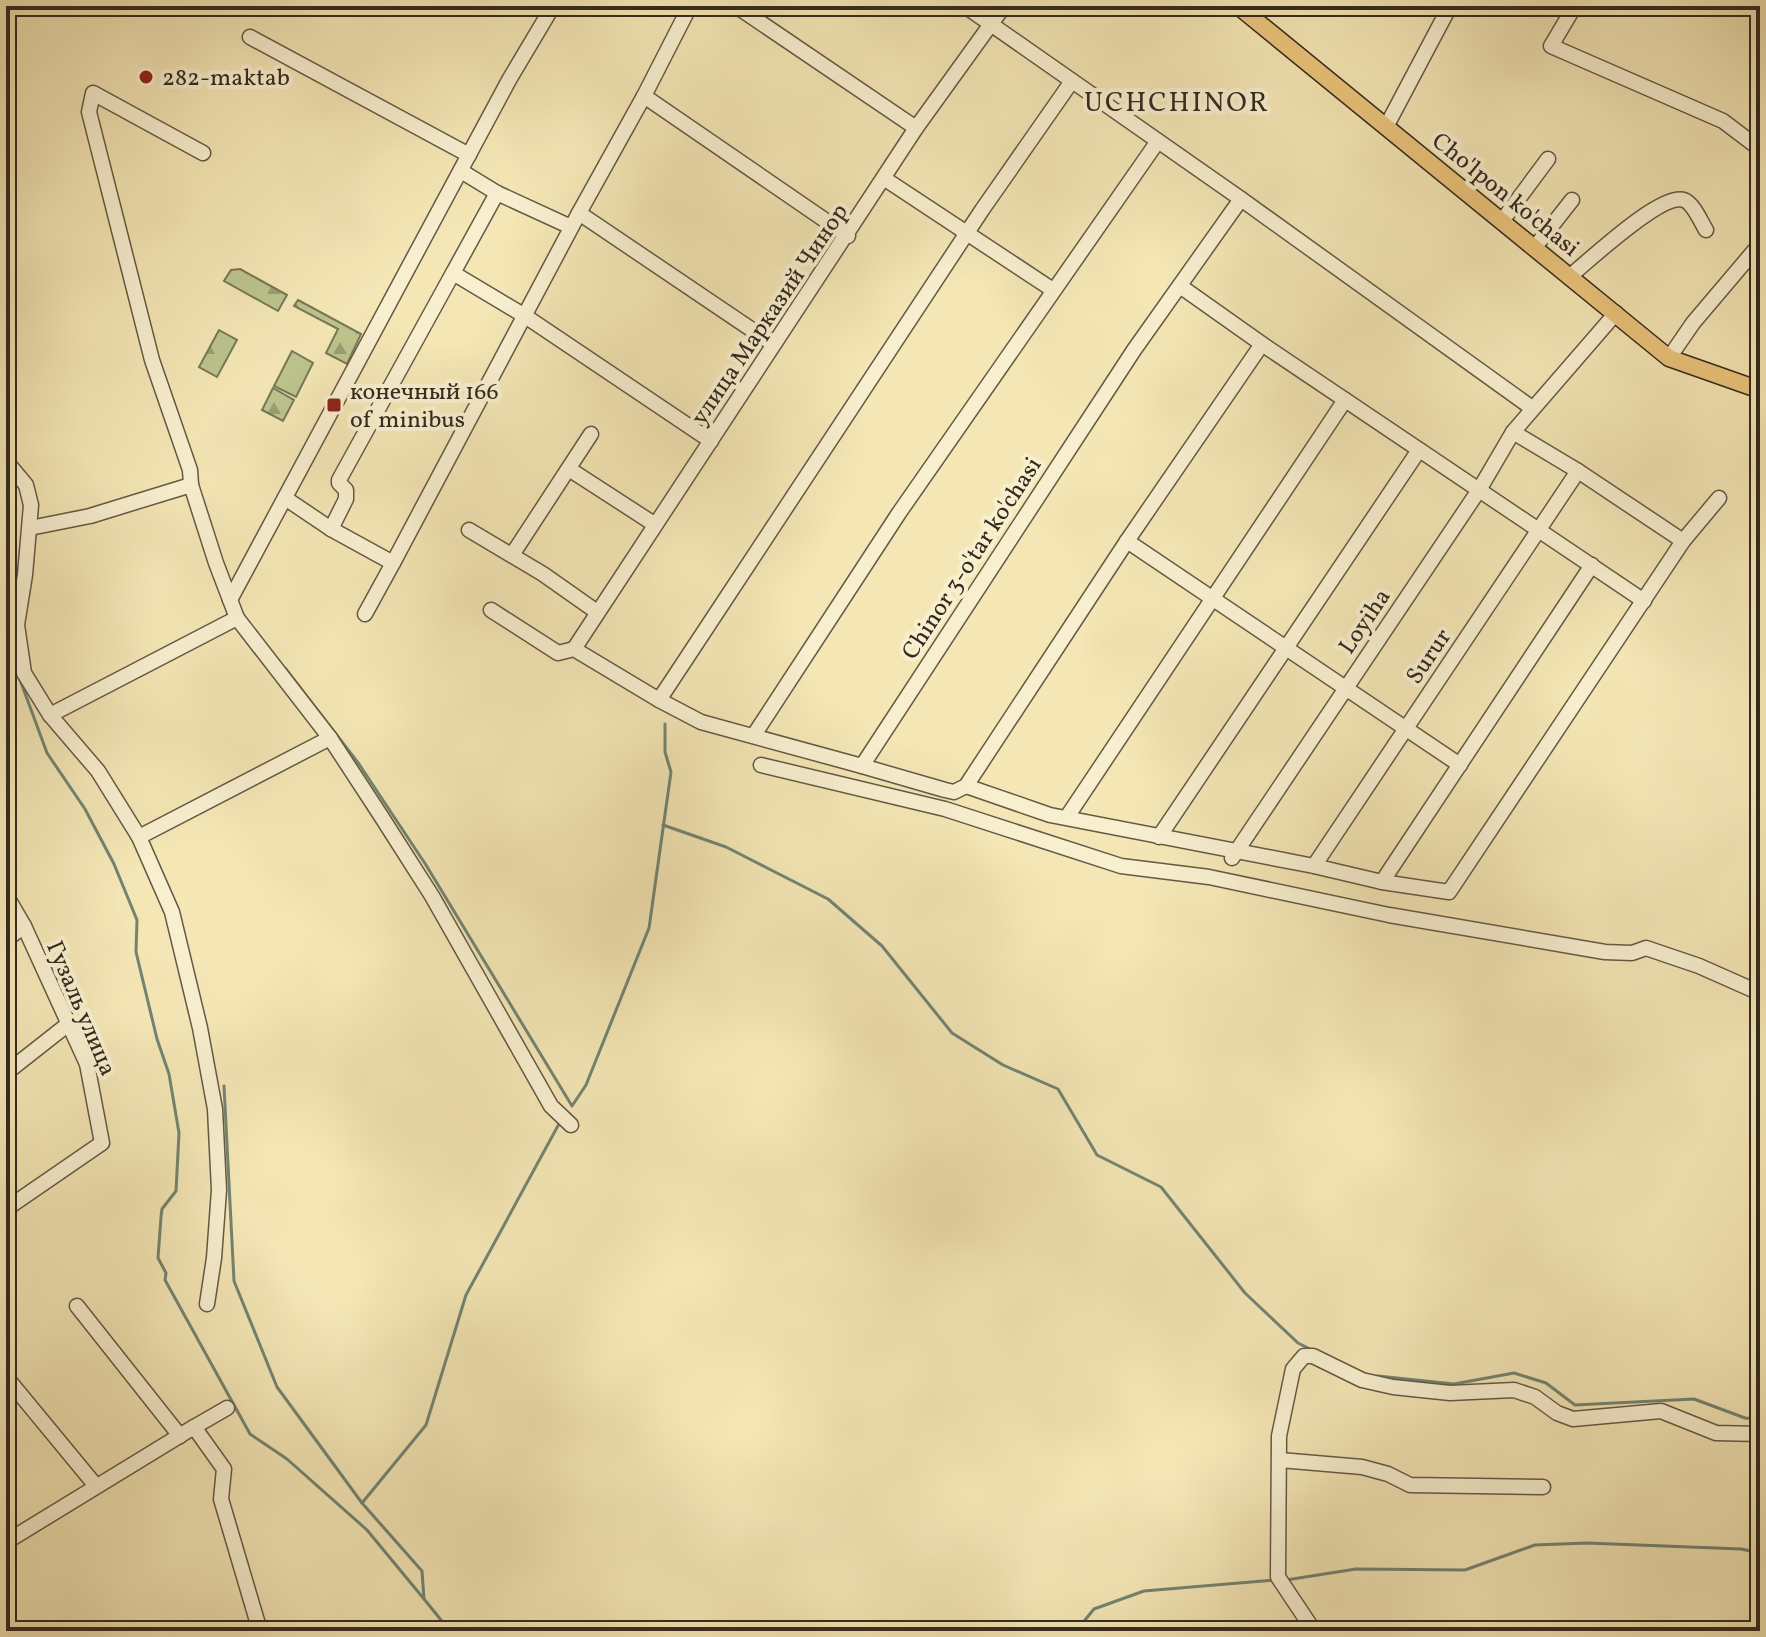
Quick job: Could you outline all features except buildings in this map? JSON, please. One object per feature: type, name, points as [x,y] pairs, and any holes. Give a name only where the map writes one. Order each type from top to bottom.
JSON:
[{"type":"main road","name":"Cho'lpon ko'chasi","points":[[1238,6],[1669,358],[1760,390]]},
{"type":"street","points":[[230,600],[509,80],[553,6]]},
{"type":"street","points":[[365,614],[690,6]]},
{"type":"street","points":[[736,6],[916,128]]},
{"type":"street","points":[[965,6],[1532,408]]},
{"type":"street","name":"улица Марказий Чинор","points":[[574,649],[773,344],[848,236],[916,128],[1004,6]]},
{"type":"street","points":[[1386,127],[1450,6]]},
{"type":"street","points":[[1559,6],[1570,14],[1551,46],[1723,121],[1760,149]]},
{"type":"street","points":[[250,37],[469,155]]},
{"type":"street","points":[[659,700],[968,232],[1072,81]]},
{"type":"street","points":[[203,153],[93,93],[89,112],[152,360],[230,600],[237,618],[330,738],[432,896],[551,1106],[571,1125]]},
{"type":"street","points":[[644,96],[848,236]]},
{"type":"street","points":[[754,735],[899,513],[1158,141]]},
{"type":"street","points":[[1502,221],[1548,159]]},
{"type":"street","points":[[461,171],[497,193],[571,227]]},
{"type":"street","points":[[885,179],[1053,290]]},
{"type":"street","points":[[331,529],[346,499],[346,490],[339,480],[497,193]]},
{"type":"street","name":"Chinor 3-o'tar ko'chasi","points":[[862,766],[1134,350],[1241,199]]},
{"type":"street","points":[[1570,276],[1649,212],[1669,201],[1682,199],[1688,203],[1706,230]]},
{"type":"street","points":[[1535,247],[1572,200]]},
{"type":"street","points":[[579,213],[773,344]]},
{"type":"street","points":[[1669,358],[1693,323],[1760,244]]},
{"type":"street","points":[[453,273],[525,316],[711,441]]},
{"type":"street","points":[[1180,286],[1644,601]]},
{"type":"street","name":"Loyiha","points":[[1234,855],[1479,490],[1513,432],[1616,313]]},
{"type":"street","points":[[491,610],[558,653],[574,649],[701,722],[954,792],[966,786],[1127,541],[1262,344]]},
{"type":"street","points":[[1067,817],[1345,400]]},
{"type":"street","points":[[1513,432],[1683,541]]},
{"type":"street","points":[[512,555],[591,434]]},
{"type":"street","points":[[1159,837],[1419,450]]},
{"type":"street","points":[[6,461],[26,485],[31,505],[18,615],[18,644],[24,673],[50,715],[98,771],[139,837],[172,912],[200,1028],[215,1109],[218,1213],[207,1304]]},
{"type":"street","points":[[569,469],[654,524]]},
{"type":"street","name":"Surur","points":[[1314,866],[1578,471]]},
{"type":"street","points":[[30,528],[90,516],[191,485]]},
{"type":"street","points":[[285,498],[392,566]]},
{"type":"street","points":[[966,786],[1050,815],[1234,855],[1314,866],[1382,882],[1449,892],[1683,541],[1719,498]]},
{"type":"street","points":[[469,530],[597,612]]},
{"type":"street","points":[[1127,541],[1460,765]]},
{"type":"street","points":[[1382,882],[1592,565]]},
{"type":"street","points":[[50,715],[237,618]]},
{"type":"street","points":[[139,837],[330,738]]},
{"type":"street","points":[[835,783],[843,760]]},
{"type":"street","points":[[761,765],[945,809],[1121,866],[1209,877],[1389,915],[1605,952],[1632,953],[1646,948],[1699,966],[1760,993]]},
{"type":"street","name":"Гузаль улица","points":[[6,895],[24,926],[87,1064],[102,1143],[6,1209]]},
{"type":"street","points":[[6,940],[24,926]]},
{"type":"street","points":[[6,1073],[67,1025]]},
{"type":"street","points":[[77,1306],[180,1436]]},
{"type":"street","points":[[1314,1631],[1278,1577],[1279,1436],[1293,1369],[1304,1356],[1313,1356],[1362,1380],[1393,1387],[1450,1393],[1514,1390],[1535,1397],[1557,1413],[1573,1419],[1592,1420],[1661,1411],[1716,1433],[1760,1434]]},
{"type":"street","points":[[6,1377],[96,1486]]},
{"type":"street","points":[[8,1537],[227,1408]]},
{"type":"street","points":[[194,1427],[224,1469],[221,1499],[260,1631]]},
{"type":"street","points":[[1280,1460],[1362,1467],[1388,1474],[1410,1485],[1543,1487]]},
{"type":"green space","points":[[240,269],[287,295],[278,311],[224,281],[231,270]]},
{"type":"green space","points":[[298,300],[361,334],[347,364],[326,353],[338,329],[294,306]]},
{"type":"green space","points":[[219,330],[237,340],[217,377],[199,367]]},
{"type":"green space","points":[[292,351],[313,363],[296,397],[274,386]]},
{"type":"green space","points":[[273,388],[294,400],[283,421],[262,410]]},
{"type":"waterway","points":[[11,621],[10,610],[16,589]]},
{"type":"waterway","points":[[6,661],[16,662]]},
{"type":"waterway","points":[[285,668],[359,764],[426,865],[572,1106],[586,1085],[649,928],[671,772],[665,752],[665,724]]},
{"type":"waterway","points":[[19,677],[47,753],[85,809],[114,864],[137,920],[136,952],[157,1039],[169,1074],[179,1133],[176,1191],[162,1209],[161,1217],[158,1258],[166,1273],[165,1280],[250,1434],[287,1459],[367,1530],[424,1599]]},
{"type":"waterway","points":[[663,825],[726,847],[828,899],[882,946],[952,1033],[1003,1065],[1058,1089],[1097,1155],[1161,1187],[1245,1293],[1298,1343],[1312,1350]]},
{"type":"waterway","points":[[224,1086],[234,1281],[277,1387],[362,1503]]},
{"type":"waterway","points":[[450,1631],[424,1599],[422,1571],[362,1503],[426,1425],[466,1295],[560,1122]]},
{"type":"waterway","points":[[1378,1376],[1454,1384],[1514,1373],[1546,1383],[1575,1405],[1694,1399],[1745,1418],[1760,1419]]},
{"type":"waterway","points":[[1286,1580],[1356,1569],[1465,1570],[1535,1545],[1587,1543],[1741,1549],[1760,1553]]},
{"type":"waterway","points":[[1076,1631],[1094,1609],[1144,1591],[1275,1580]]},
{"type":"place","name":"282-maktab","points":[[146,77]]},
{"type":"place","name":"конечный 166 of minibus","points":[[334,405]]},
{"type":"district","name":"UCHCHINOR","points":[[1177,101]]}]
